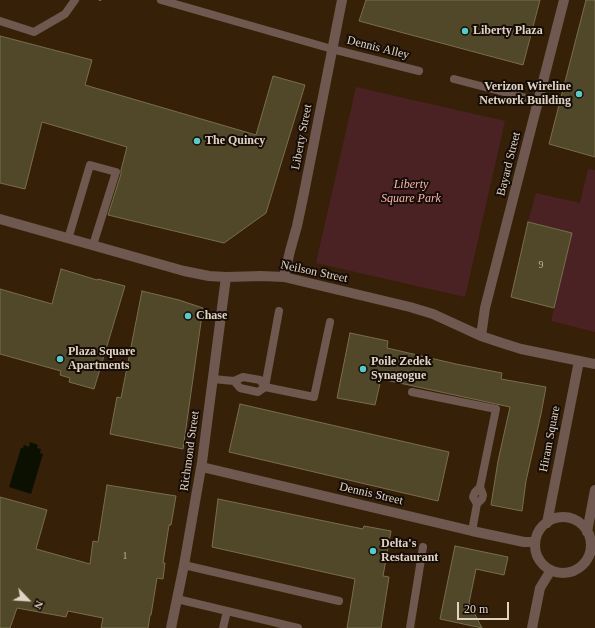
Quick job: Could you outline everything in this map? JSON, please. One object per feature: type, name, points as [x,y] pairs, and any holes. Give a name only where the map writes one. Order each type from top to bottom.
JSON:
[{"type":"street","name":"Liberty Street","points":[[284,277],[304,193],[342,0]]},
{"type":"street","name":"Bayard Street","points":[[481,336],[485,308],[564,0]]},
{"type":"street","name":"Neilson Street","points":[[0,219],[184,271],[209,276],[284,277],[410,307],[433,314],[481,336],[521,349],[595,364]]},
{"type":"street","name":"Richmond Street","points":[[171,628],[202,467],[226,277]]},
{"type":"street","name":"Hiram Square","points":[[535,542],[541,528],[547,523],[579,361]]},
{"type":"street","name":"Dennis Street","points":[[202,467],[472,531],[524,542],[535,542]]},
{"type":"street","points":[[587,532],[595,490]]},
{"type":"street","points":[[535,542],[539,559],[551,570],[560,573],[578,569],[585,563],[592,552],[590,539],[582,525],[574,520],[565,518],[555,518],[547,523]]},
{"type":"street","points":[[532,628],[540,588],[551,570]]},
{"type":"lane","name":"Dennis Alley","points":[[161,0],[332,49],[419,71]]},
{"type":"lane","points":[[0,21],[34,32],[65,14],[73,3]]},
{"type":"lane","points":[[454,80],[538,101]]},
{"type":"lane","points":[[68,239],[90,165],[116,172],[93,245]]},
{"type":"lane","points":[[234,381],[240,388],[258,392],[265,387],[279,311]]},
{"type":"lane","points":[[213,379],[234,381],[242,377],[260,380],[265,387],[314,397],[330,322]]},
{"type":"lane","points":[[412,392],[496,409],[480,487],[474,492],[473,497],[477,504],[472,531]]},
{"type":"lane","points":[[410,628],[423,547]]},
{"type":"lane","points":[[184,565],[339,601]]},
{"type":"lane","points":[[177,599],[298,628]]},
{"type":"lane","points":[[223,628],[227,611]]},
{"type":"green space","name":"Liberty Square Park","points":[[356,87],[505,121],[465,297],[316,263]]},
{"type":"green space","points":[[588,169],[595,170],[595,332],[551,321],[572,233],[528,222],[536,193],[580,203]]},
{"type":"shaded area","points":[[30,442],[38,445],[37,448],[41,449],[40,453],[43,454],[31,494],[9,487],[21,448],[23,448],[24,445],[29,447]]},
{"type":"building","name":"Liberty Plaza","points":[[366,0],[540,0],[523,65],[359,21]]},
{"type":"building","name":"Verizon Wireline Network Building","points":[[586,0],[595,0],[595,157],[549,144]]},
{"type":"building","name":"The Quincy","points":[[0,36],[92,60],[85,85],[256,135],[273,76],[305,85],[266,213],[224,243],[108,215],[121,174],[127,147],[42,122],[25,189],[0,183]]},
{"type":"building","points":[[528,222],[572,233],[554,308],[511,297]]},
{"type":"building","points":[[61,269],[97,280],[125,286],[94,389],[69,382],[70,378],[60,375],[61,371],[0,354],[0,289],[52,304]]},
{"type":"building","points":[[142,291],[179,300],[203,308],[183,449],[110,434],[117,397],[121,398]]},
{"type":"building","points":[[350,333],[388,341],[387,348],[502,373],[501,379],[546,387],[526,481],[522,511],[491,505],[498,461],[510,407],[381,379],[375,405],[337,398]]},
{"type":"building","points":[[240,404],[449,452],[438,501],[229,452]]},
{"type":"building","points":[[107,485],[176,496],[171,525],[169,525],[163,563],[165,563],[163,579],[157,578],[148,628],[101,628],[103,618],[68,611],[66,617],[17,608],[10,628],[0,628],[0,497],[47,510],[36,549],[90,564],[93,541],[98,542]]},
{"type":"building","points":[[218,499],[363,529],[364,526],[391,531],[383,576],[389,577],[381,628],[347,628],[355,579],[212,547]]},
{"type":"building","points":[[455,546],[508,557],[504,575],[476,569],[469,603],[482,628],[440,619]]},
{"type":"place","name":"Liberty Plaza","points":[[465,31]]},
{"type":"place","name":"Verizon Wireline Network Building","points":[[579,94]]},
{"type":"place","name":"The Quincy","points":[[197,141]]},
{"type":"place","name":"Chase","points":[[188,316]]},
{"type":"place","name":"Plaza Square Apartments","points":[[60,359]]},
{"type":"place","name":"Poile Zedek Synagogue","points":[[363,369]]},
{"type":"place","name":"Delta's Restaurant","points":[[373,551]]}]
